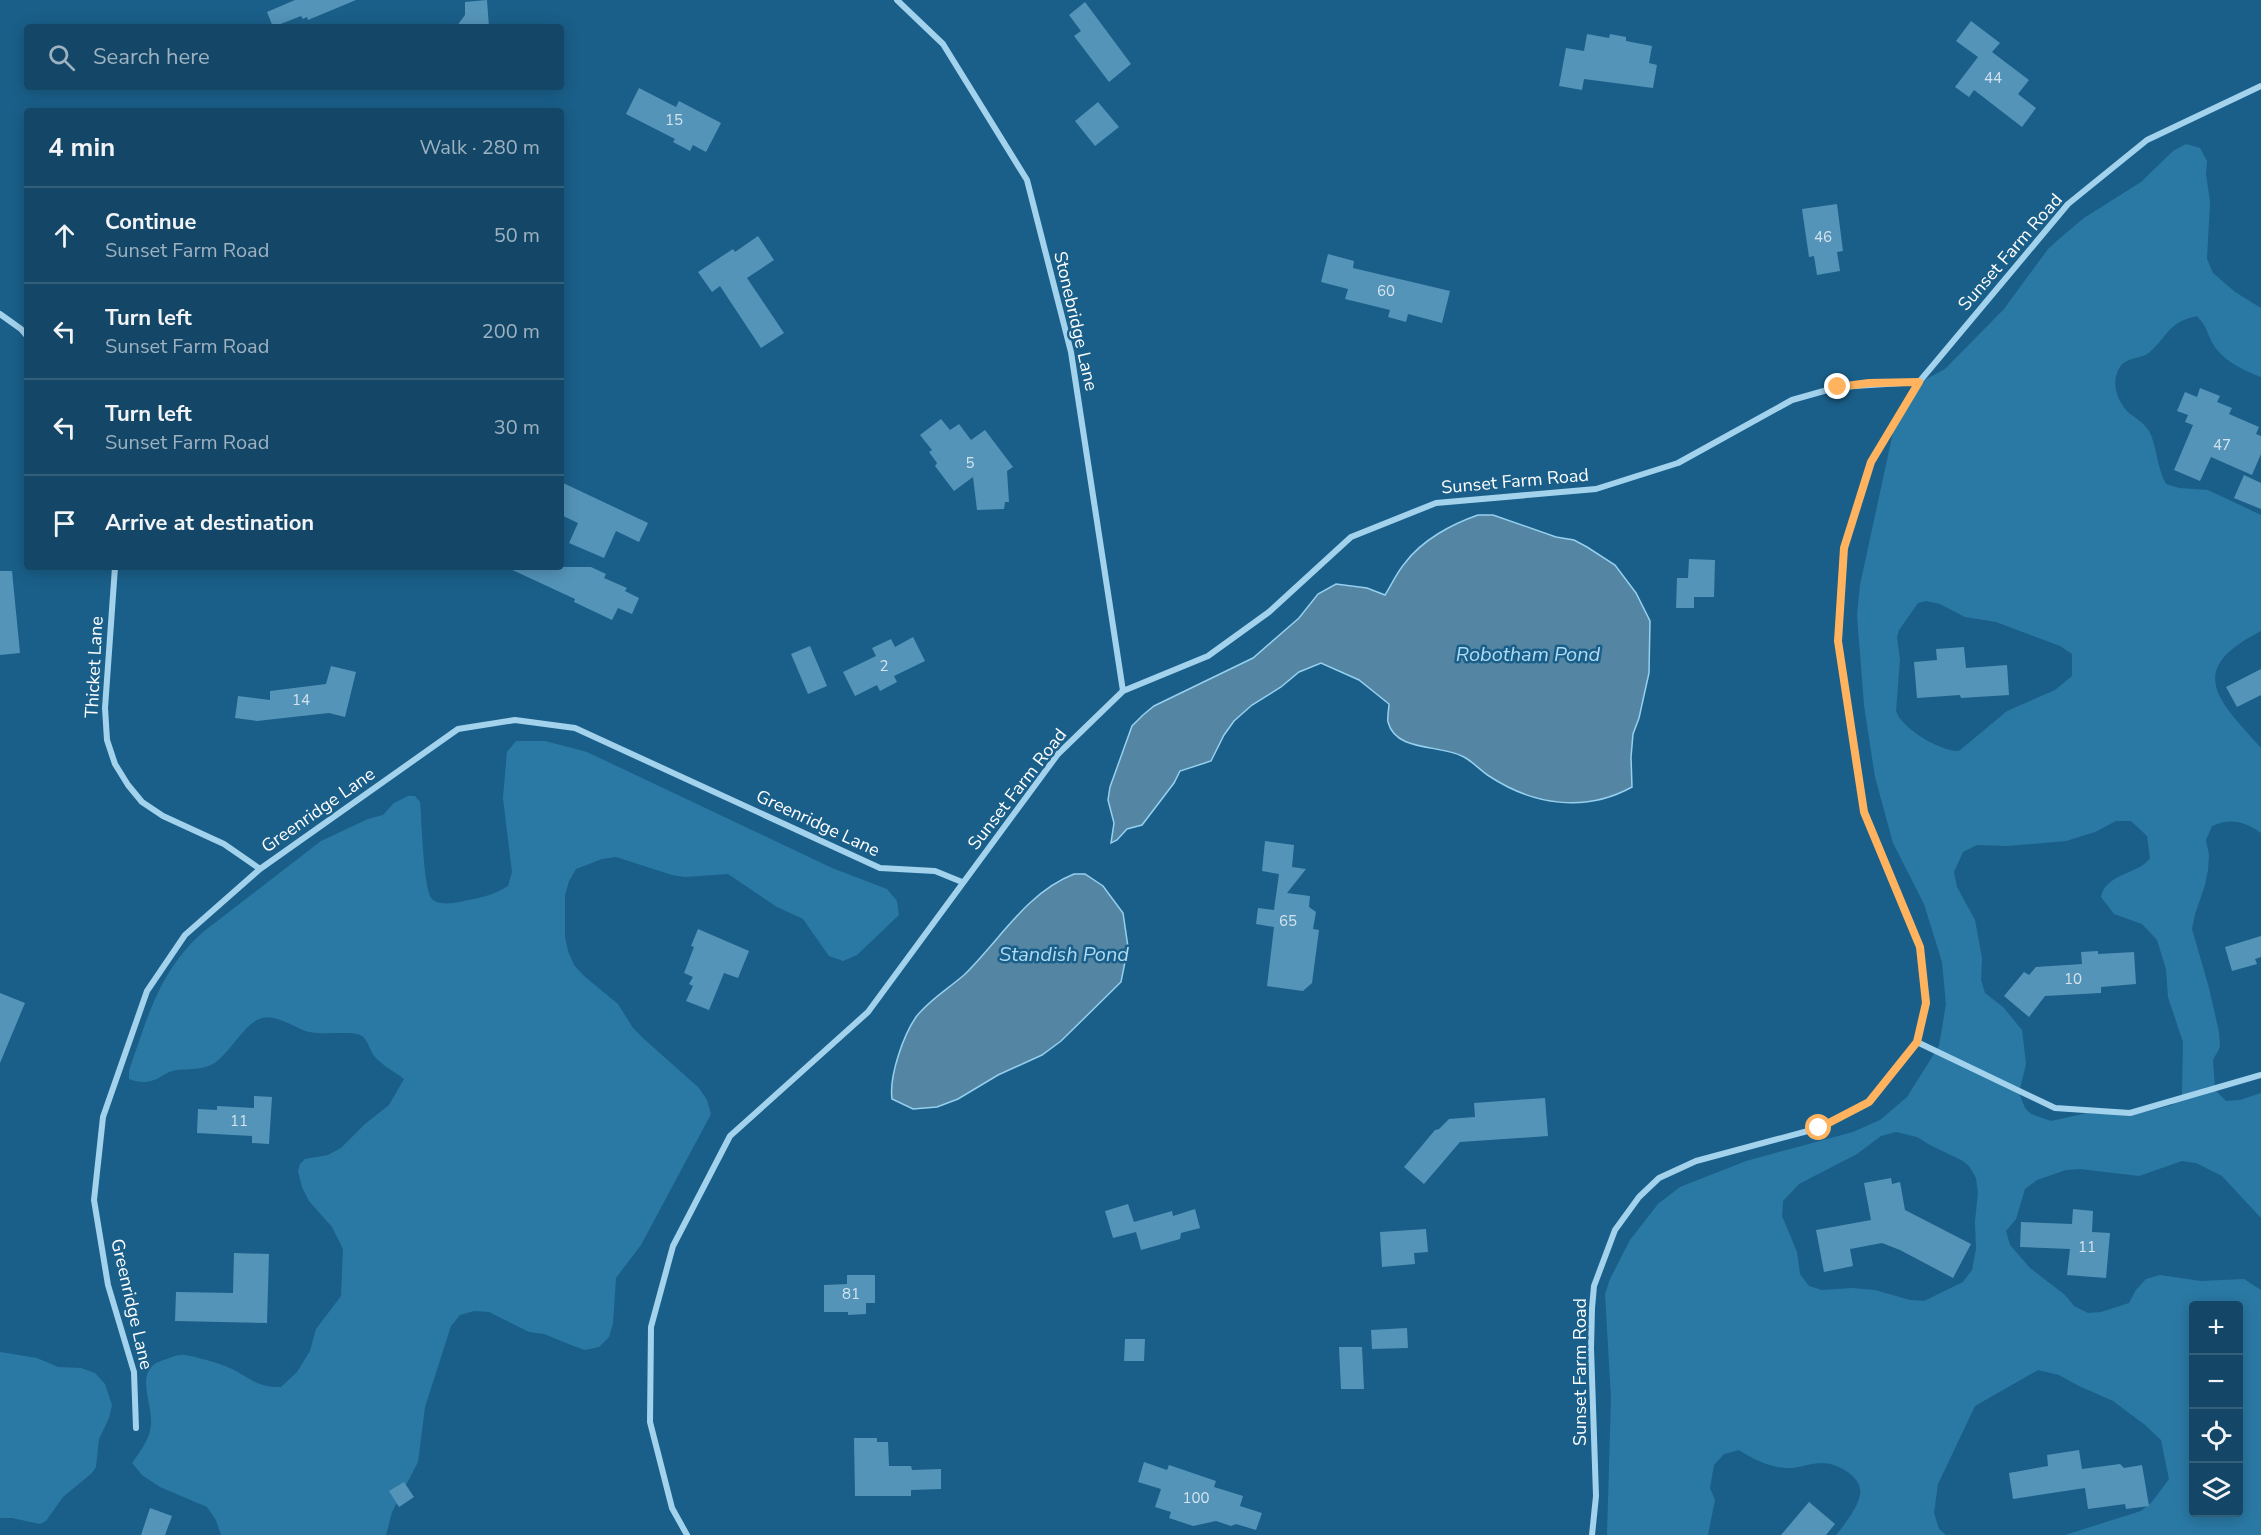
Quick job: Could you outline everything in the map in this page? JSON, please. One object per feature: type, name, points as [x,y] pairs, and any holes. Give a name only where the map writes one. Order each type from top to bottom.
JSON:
[{"type":"street","name":"Stonebridge Lane","points":[[897,0],[943,44],[1027,180],[1071,352],[1123,691]]},
{"type":"street","name":"Sunset Farm Road","points":[[1592,1535],[1596,1496],[1591,1348],[1592,1308],[1594,1286],[1615,1230],[1639,1197],[1659,1178],[1696,1161],[1819,1128],[1869,1102],[1917,1042],[1926,1003],[1920,947],[1864,812],[1838,641],[1844,548],[1871,462],[1919,382],[2068,204],[2147,140],[2261,86]]},
{"type":"street","points":[[0,315],[24,332]]},
{"type":"street","name":"Sunset Farm Road","points":[[687,1535],[672,1508],[650,1422],[651,1327],[673,1246],[730,1136],[867,1012],[1058,754],[1123,691],[1208,656],[1269,612],[1351,537],[1436,503],[1596,489],[1678,463],[1792,400],[1838,387],[1869,383],[1919,382]]},
{"type":"street","name":"Thicket Lane","points":[[115,570],[105,708],[107,740],[115,764],[142,802],[163,816],[224,844],[260,868]]},
{"type":"street","name":"Greenridge Lane","points":[[136,1428],[134,1372],[108,1285],[94,1200],[103,1117],[147,991],[184,935],[260,868],[458,729],[515,720],[575,728],[880,868],[935,871],[962,882]]},
{"type":"street","points":[[1917,1042],[2055,1108],[2130,1113],[2261,1075]]},
{"type":"shaded area","points":[[2186,144],[2200,148],[2207,161],[2206,174],[2210,202],[2207,259],[2213,273],[2235,292],[2261,308],[2261,377],[2239,367],[2220,353],[2197,316],[2175,325],[2147,354],[2123,364],[2117,373],[2115,385],[2118,397],[2125,408],[2149,431],[2166,484],[2179,488],[2208,490],[2261,515],[2261,631],[2237,645],[2222,659],[2216,673],[2216,686],[2232,715],[2261,748],[2261,833],[2237,822],[2225,822],[2212,826],[2206,840],[2209,855],[2208,870],[2192,929],[2219,1032],[2220,1047],[2213,1060],[2215,1090],[2226,1101],[2240,1100],[2261,1093],[2261,1218],[2222,1176],[2196,1163],[2182,1161],[2139,1176],[2080,1169],[2066,1170],[2037,1180],[2025,1189],[2016,1219],[2006,1231],[2010,1245],[2030,1268],[2065,1295],[2074,1306],[2088,1313],[2101,1312],[2129,1303],[2136,1290],[2146,1279],[2160,1275],[2201,1281],[2244,1279],[2261,1290],[2261,1535],[2065,1535],[2141,1511],[2152,1502],[2169,1479],[2161,1440],[2145,1425],[2113,1401],[2059,1375],[2038,1370],[1975,1406],[1938,1484],[1934,1513],[1939,1529],[1946,1535],[1836,1535],[1853,1511],[1860,1495],[1858,1483],[1854,1477],[1842,1469],[1822,1463],[1790,1468],[1773,1466],[1739,1450],[1724,1454],[1714,1465],[1710,1488],[1715,1500],[1708,1535],[1607,1535],[1611,1398],[1605,1294],[1630,1240],[1658,1204],[1680,1187],[1746,1161],[1853,1132],[1880,1120],[1907,1097],[1939,1046],[1946,1004],[1942,962],[1924,904],[1893,843],[1875,777],[1864,705],[1857,615],[1860,585],[1895,423],[1917,384],[1945,369],[2004,309],[2048,249],[2084,218],[2141,182],[2173,151]],"holes":[[[1926,601],[1940,604],[1965,617],[1996,622],[2060,646],[2072,654],[2072,676],[2055,690],[2007,711],[1959,751],[1942,748],[1932,743],[1905,725],[1896,711],[1900,659],[1897,637],[1899,630],[1918,603]],[[2116,821],[2131,821],[2147,836],[2150,858],[2139,867],[2109,883],[2101,897],[2114,914],[2142,924],[2157,940],[2166,969],[2168,997],[2183,1042],[2182,1095],[2172,1105],[2145,1112],[2087,1113],[2051,1121],[2031,1114],[2025,1108],[2019,1093],[2026,1064],[2022,1030],[2003,1007],[1985,993],[1981,980],[1982,958],[1975,920],[1957,887],[1954,872],[1963,852],[1977,845],[2007,846],[2066,841],[2095,832]],[[1896,1132],[1917,1137],[1963,1161],[1976,1178],[1978,1193],[1975,1221],[1976,1249],[1972,1270],[1963,1282],[1924,1301],[1910,1300],[1875,1290],[1852,1288],[1822,1290],[1809,1286],[1800,1274],[1797,1252],[1782,1216],[1783,1201],[1799,1184],[1857,1154],[1881,1136]]]},
{"type":"shaded area","points":[[516,741],[545,741],[587,752],[832,868],[887,889],[897,901],[899,915],[857,955],[843,961],[829,956],[803,919],[777,907],[728,874],[685,877],[616,857],[602,859],[576,869],[565,895],[565,937],[574,965],[618,1004],[633,1028],[644,1039],[699,1088],[707,1100],[711,1114],[641,1245],[616,1278],[613,1323],[609,1337],[599,1347],[585,1350],[544,1334],[529,1332],[489,1312],[474,1311],[460,1315],[451,1326],[425,1407],[418,1462],[392,1512],[386,1535],[221,1535],[216,1520],[207,1507],[160,1487],[142,1475],[132,1463],[145,1444],[150,1431],[150,1410],[146,1389],[149,1371],[155,1364],[183,1355],[223,1365],[266,1386],[281,1387],[297,1372],[310,1351],[316,1329],[341,1296],[343,1249],[332,1227],[309,1201],[298,1171],[300,1164],[305,1159],[328,1155],[341,1148],[365,1124],[389,1105],[404,1079],[378,1060],[360,1035],[309,1032],[268,1017],[250,1025],[222,1057],[211,1065],[172,1071],[148,1082],[134,1081],[129,1079],[129,1071],[149,1014],[165,979],[176,962],[203,932],[321,841],[368,819],[383,815],[394,803],[408,796],[415,796],[420,802],[425,868],[432,899],[443,903],[456,903],[487,896],[508,886],[512,872],[503,798],[507,752]]},
{"type":"shaded area","points":[[0,1352],[37,1358],[58,1367],[81,1368],[95,1373],[105,1384],[112,1405],[109,1418],[99,1439],[96,1467],[63,1497],[46,1521],[40,1524],[0,1518]]},
{"type":"water","name":"Robotham Pond","points":[[1478,515],[1493,515],[1556,537],[1574,540],[1615,565],[1636,593],[1650,621],[1649,673],[1633,734],[1632,787],[1614,795],[1578,803],[1559,802],[1523,794],[1489,776],[1464,757],[1400,739],[1388,722],[1389,704],[1359,680],[1321,663],[1299,672],[1281,687],[1252,705],[1234,721],[1211,761],[1180,771],[1174,783],[1142,825],[1127,829],[1111,843],[1114,823],[1108,800],[1110,787],[1132,726],[1143,715],[1154,706],[1253,658],[1299,618],[1318,594],[1336,584],[1367,588],[1385,595],[1402,567],[1420,547],[1448,528]]},
{"type":"water","name":"Standish Pond","points":[[1074,874],[1085,874],[1103,886],[1123,913],[1128,947],[1121,982],[1061,1041],[1042,1055],[998,1075],[958,1099],[937,1107],[913,1109],[892,1099],[898,1056],[916,1017],[964,975],[1028,905],[1057,882]]},
{"type":"building","points":[[295,0],[356,0],[308,20],[307,17],[303,19],[301,16],[281,24],[272,24],[267,12]]},
{"type":"building","points":[[487,0],[489,24],[458,24],[465,15],[465,2]]},
{"type":"building","points":[[1085,2],[1131,64],[1109,82],[1074,36],[1081,31],[1069,15]]},
{"type":"building","points":[[1971,21],[2000,43],[1992,52],[2029,80],[2018,94],[2036,108],[2022,127],[1974,90],[1969,97],[1955,87],[1978,57],[1956,41]]},
{"type":"building","points":[[1587,34],[1609,38],[1610,34],[1626,37],[1626,41],[1652,46],[1649,63],[1657,65],[1653,88],[1584,79],[1582,90],[1559,86],[1566,48],[1584,51]]},
{"type":"building","points":[[639,88],[676,107],[679,101],[721,123],[706,152],[693,145],[690,151],[673,142],[675,139],[626,114]]},
{"type":"building","points":[[1098,102],[1119,127],[1095,146],[1075,121]]},
{"type":"building","points":[[1837,204],[1843,251],[1837,252],[1840,271],[1817,275],[1814,256],[1809,257],[1802,209]]},
{"type":"building","points":[[758,236],[774,260],[747,278],[784,333],[761,348],[720,286],[712,292],[698,272],[733,249],[735,252]]},
{"type":"building","points":[[1328,254],[1354,261],[1353,268],[1450,291],[1442,323],[1408,314],[1406,322],[1388,317],[1390,310],[1345,299],[1348,289],[1321,282]]},
{"type":"building","points":[[2200,388],[2220,396],[2217,402],[2232,408],[2229,414],[2259,427],[2256,434],[2261,436],[2261,454],[2252,475],[2211,457],[2200,481],[2174,470],[2193,425],[2185,422],[2188,415],[2177,411],[2185,392],[2197,397]]},
{"type":"building","points":[[941,419],[950,430],[959,424],[971,440],[985,430],[1013,467],[1007,471],[1009,502],[1005,502],[1004,509],[977,510],[973,477],[954,491],[935,466],[937,463],[929,452],[932,450],[920,435]]},
{"type":"building","points":[[2244,475],[2261,483],[2261,509],[2234,498]]},
{"type":"building","points":[[564,483],[648,523],[639,542],[616,531],[604,558],[569,543],[578,523],[564,516]]},
{"type":"building","points":[[1689,559],[1715,560],[1714,597],[1694,597],[1694,608],[1676,608],[1677,578],[1688,578]]},
{"type":"building","points":[[564,567],[591,567],[606,574],[604,578],[627,588],[625,591],[639,598],[632,614],[618,608],[612,620],[574,602],[575,599],[512,570],[564,570]]},
{"type":"building","points":[[0,571],[12,571],[20,653],[0,655]]},
{"type":"building","points":[[913,637],[925,661],[894,676],[897,682],[880,691],[877,685],[855,696],[843,672],[876,656],[872,648],[891,639],[895,647]]},
{"type":"building","points":[[810,646],[827,686],[808,694],[791,654]]},
{"type":"building","points":[[1964,647],[1966,668],[2007,665],[2009,695],[1917,698],[1914,662],[1937,660],[1936,649]]},
{"type":"building","points":[[331,666],[356,672],[345,717],[329,713],[257,721],[235,718],[238,696],[270,700],[270,691],[326,684]]},
{"type":"building","points":[[2261,669],[2261,695],[2237,707],[2226,687]]},
{"type":"building","points":[[1265,841],[1294,845],[1292,867],[1306,869],[1287,893],[1310,896],[1309,907],[1316,912],[1313,929],[1319,930],[1312,983],[1303,991],[1267,986],[1274,927],[1256,924],[1258,908],[1274,910],[1279,874],[1262,871]]},
{"type":"building","points":[[698,929],[749,951],[738,978],[724,973],[709,1010],[686,1001],[693,986],[689,984],[693,977],[684,973]]},
{"type":"building","points":[[2261,936],[2261,957],[2255,959],[2257,964],[2232,971],[2225,947]]},
{"type":"building","points":[[2098,951],[2098,954],[2134,952],[2136,984],[2101,987],[2101,993],[2045,996],[2029,1017],[2004,996],[2024,972],[2029,975],[2036,967],[2082,964],[2081,952]]},
{"type":"building","points":[[0,993],[25,1003],[0,1063]]},
{"type":"building","points":[[254,1096],[272,1097],[269,1144],[252,1143],[252,1136],[197,1133],[198,1109],[217,1110],[217,1106],[254,1108]]},
{"type":"building","points":[[1545,1098],[1548,1136],[1460,1142],[1424,1184],[1404,1167],[1435,1130],[1449,1119],[1475,1117],[1474,1103]]},
{"type":"building","points":[[1891,1178],[1892,1184],[1900,1182],[1905,1210],[1971,1244],[1953,1278],[1882,1243],[1850,1249],[1853,1266],[1824,1272],[1816,1230],[1871,1220],[1864,1183]]},
{"type":"building","points":[[1128,1204],[1134,1222],[1172,1211],[1173,1216],[1195,1209],[1200,1228],[1181,1233],[1180,1239],[1141,1250],[1136,1232],[1113,1238],[1105,1211]]},
{"type":"building","points":[[2073,1209],[2093,1211],[2092,1232],[2110,1233],[2106,1278],[2067,1275],[2070,1249],[2020,1247],[2021,1222],[2072,1224]]},
{"type":"building","points":[[1426,1229],[1428,1252],[1414,1253],[1415,1264],[1382,1267],[1380,1232]]},
{"type":"building","points":[[234,1253],[269,1254],[267,1323],[175,1321],[176,1292],[233,1293]]},
{"type":"building","points":[[847,1275],[875,1275],[875,1303],[866,1303],[866,1314],[848,1315],[848,1312],[824,1312],[824,1285],[847,1284]]},
{"type":"building","points":[[1407,1328],[1408,1348],[1372,1349],[1371,1330]]},
{"type":"building","points":[[1125,1339],[1145,1339],[1144,1361],[1124,1361]]},
{"type":"building","points":[[1339,1347],[1362,1347],[1364,1389],[1341,1389]]},
{"type":"building","points":[[854,1438],[877,1438],[877,1442],[888,1442],[889,1466],[911,1466],[912,1470],[941,1469],[941,1489],[911,1490],[911,1496],[855,1496]]},
{"type":"building","points":[[2079,1450],[2082,1469],[2120,1464],[2124,1468],[2142,1465],[2149,1506],[2126,1509],[2125,1504],[2088,1509],[2085,1488],[2013,1499],[2009,1473],[2048,1466],[2047,1455]]},
{"type":"building","points":[[1144,1462],[1167,1470],[1169,1465],[1216,1481],[1214,1487],[1243,1496],[1240,1506],[1262,1513],[1256,1530],[1216,1521],[1193,1526],[1169,1518],[1171,1512],[1155,1507],[1161,1489],[1138,1482]]},
{"type":"building","points":[[404,1482],[414,1497],[399,1507],[389,1491]]},
{"type":"building","points":[[1809,1502],[1835,1524],[1826,1535],[1781,1535]]},
{"type":"building","points":[[150,1508],[172,1516],[165,1535],[141,1535]]},
{"type":"route","points":[[1819,1128],[1869,1102],[1917,1042],[1926,1003],[1920,947],[1864,812],[1838,641],[1844,548],[1871,462],[1919,382],[1869,383],[1838,387]]}]
